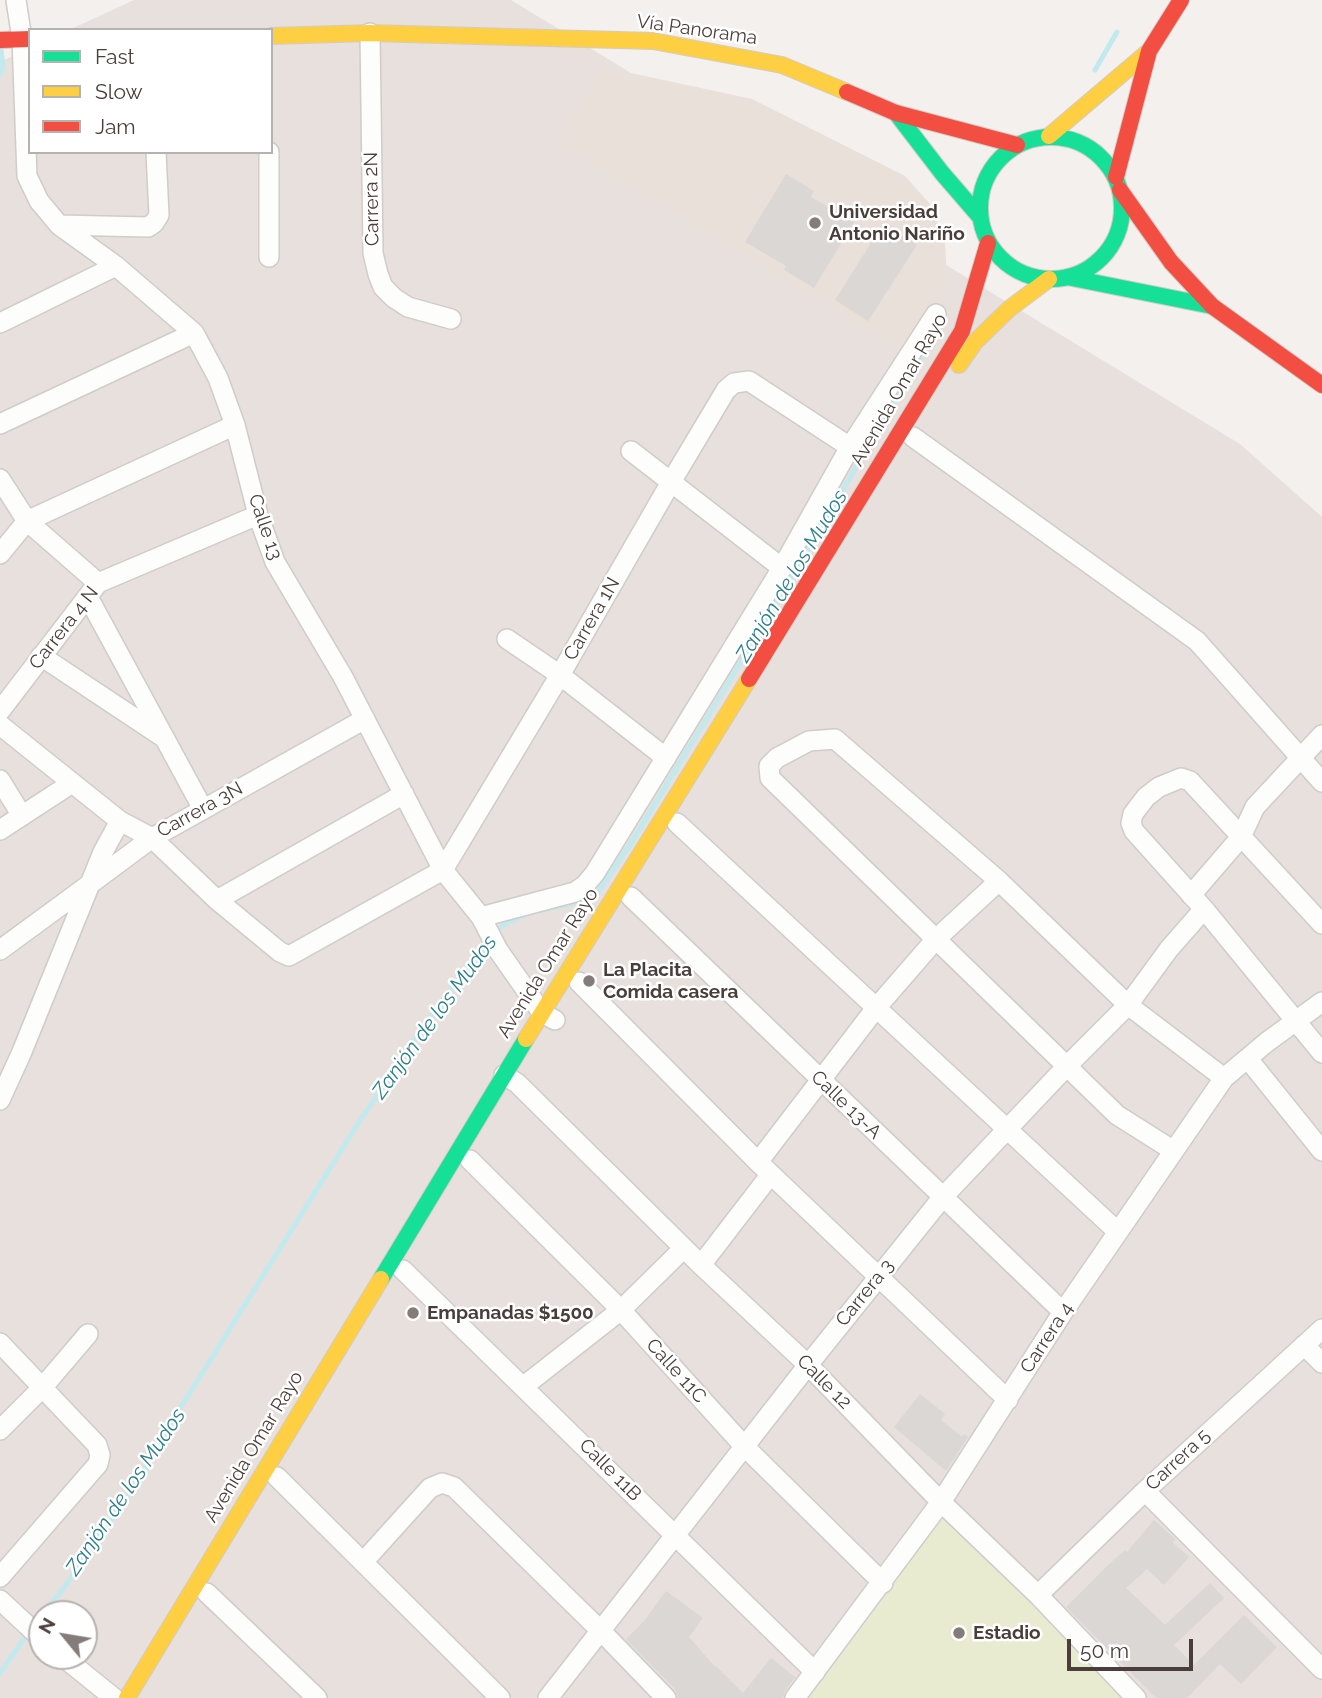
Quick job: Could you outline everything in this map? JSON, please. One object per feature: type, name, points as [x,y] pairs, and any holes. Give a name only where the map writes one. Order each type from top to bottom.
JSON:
[{"type":"street","name":"Calle 13","points":[[16,0],[15,39],[28,143],[27,176],[38,201],[60,225],[116,266],[194,333],[218,379],[235,425],[258,515],[275,562],[343,677],[443,870],[549,1017]]},
{"type":"street","points":[[1049,136],[1149,51],[1181,0]]},
{"type":"street","name":"Vía Panorama","points":[[273,36],[370,33],[653,41],[782,65],[896,113],[1017,145]]},
{"type":"street","name":"Carrera 2N","points":[[370,33],[373,253],[378,274],[383,287],[408,307],[451,319]]},
{"type":"street","points":[[1149,51],[1118,183],[1122,212],[1120,224],[1117,235],[1105,254],[1088,269],[1067,277],[1049,279],[1020,272],[1008,265],[988,243],[980,217],[981,195],[988,175],[1000,158],[1017,145],[1033,138],[1063,137],[1089,146],[1109,165],[1118,183],[1166,255],[1212,306],[1322,385]]},
{"type":"street","name":"Vía Panorama","points":[[896,113],[980,217]]},
{"type":"street","points":[[60,225],[148,227],[154,223],[159,215],[156,154]]},
{"type":"street","points":[[269,257],[270,154]]},
{"type":"street","name":"Avenida Omar Rayo","points":[[127,1698],[549,1017],[962,331],[988,243]]},
{"type":"street","points":[[0,323],[116,266]]},
{"type":"street","points":[[1067,277],[1212,306]]},
{"type":"street","name":"Avenida Omar Rayo","points":[[549,1017],[579,982],[952,374],[975,342],[1009,309],[1049,279]]},
{"type":"street","points":[[490,933],[585,886],[782,568],[850,447],[936,314]]},
{"type":"street","points":[[0,424],[194,333]]},
{"type":"street","name":"Carrera 1N","points":[[443,870],[560,676],[726,390],[734,383],[749,381],[850,447]]},
{"type":"street","points":[[0,554],[27,521],[235,425]]},
{"type":"street","points":[[913,438],[1198,641],[1322,782]]},
{"type":"street","points":[[631,451],[782,568]]},
{"type":"street","points":[[0,480],[27,521],[93,590],[203,809]]},
{"type":"street","name":"Carrera 4 N","points":[[0,711],[93,590],[258,515]]},
{"type":"street","points":[[507,639],[560,676],[666,758]]},
{"type":"street","points":[[41,656],[165,738]]},
{"type":"street","name":"Carrera 3N","points":[[0,725],[120,821],[152,838],[365,719]]},
{"type":"street","name":"Carrera 3","points":[[548,1698],[942,1198],[1128,1005],[1169,949],[1241,837],[1255,807],[1322,735]]},
{"type":"street","points":[[1174,1151],[1117,1115],[770,779],[769,766],[777,758],[808,741],[835,739],[999,881],[1128,1005],[1224,1078]]},
{"type":"street","points":[[1322,924],[1190,781],[1181,778],[1158,787],[1133,814],[1131,823],[1134,831],[1197,902],[1322,1053]]},
{"type":"street","points":[[0,780],[22,816]]},
{"type":"street","points":[[0,830],[72,783]]},
{"type":"street","points":[[217,900],[404,794]]},
{"type":"street","points":[[0,1100],[3,1075],[103,852],[120,821]]},
{"type":"street","points":[[677,823],[1118,1232]]},
{"type":"street","points":[[0,950],[152,838],[217,900],[280,952],[289,956],[443,870]]},
{"type":"street","points":[[701,1265],[820,1080],[876,1008],[936,939],[999,881]]},
{"type":"street","name":"Calle 13-A","points":[[631,897],[1063,1312]]},
{"type":"street","points":[[579,982],[764,1168],[1008,1400]]},
{"type":"street","name":"Carrera 4","points":[[795,1698],[941,1502],[1063,1312],[1224,1078],[1322,1002]]},
{"type":"street","points":[[1248,1059],[1322,1151]]},
{"type":"street","name":"Avenida Omar Rayo","points":[[143,1698],[470,1160],[511,1079]]},
{"type":"street","name":"Calle 12","points":[[511,1079],[701,1265],[808,1365],[941,1502],[1038,1595],[1136,1698]]},
{"type":"street","name":"Calle 11C","points":[[470,1160],[621,1310],[745,1447],[883,1583]]},
{"type":"street","points":[[524,1386],[621,1310],[684,1248]]},
{"type":"street","name":"Calle 11B","points":[[404,1270],[815,1672]]},
{"type":"street","name":"Carrera 5","points":[[1038,1595],[1145,1491],[1322,1329]]},
{"type":"street","points":[[0,1430],[88,1334]]},
{"type":"street","points":[[0,1343],[97,1445],[100,1455],[98,1464],[0,1577]]},
{"type":"street","points":[[1304,1345],[1322,1363]]},
{"type":"street","points":[[277,1477],[500,1698]]},
{"type":"street","points":[[364,1561],[430,1488],[442,1483],[454,1487],[666,1698]]},
{"type":"street","points":[[1145,1491],[1322,1669]]},
{"type":"street","points":[[206,1593],[317,1698]]},
{"type":"street","points":[[0,1600],[28,1626]]},
{"type":"street","points":[[79,1670],[114,1698]]},
{"type":"shaded area","points":[[134,0],[511,0],[1240,444],[1322,517],[1322,1698],[0,1698],[0,62],[28,49],[28,154],[273,154],[273,28],[73,28]]},
{"type":"shaded area","name":"Universidad Antonio Nariño","points":[[603,67],[752,99],[905,176],[930,204],[945,243],[947,283],[908,348],[891,343],[556,143]]},
{"type":"green space","name":"Estadio","points":[[941,1502],[1136,1698],[795,1698]]},
{"type":"building","points":[[786,174],[814,191],[811,197],[854,222],[814,288],[784,270],[786,266],[745,242]]},
{"type":"building","points":[[883,224],[917,245],[868,321],[835,300]]},
{"type":"building","points":[[920,1394],[945,1414],[941,1420],[962,1437],[964,1434],[968,1437],[946,1471],[894,1427]]},
{"type":"building","points":[[1154,1520],[1175,1539],[1173,1543],[1189,1557],[1164,1585],[1147,1569],[1126,1588],[1165,1625],[1210,1583],[1224,1598],[1174,1645],[1194,1665],[1244,1615],[1277,1647],[1241,1684],[1220,1664],[1187,1698],[1156,1698],[1066,1607],[1105,1568],[1125,1550],[1127,1552]]},
{"type":"building","points":[[666,1591],[703,1618],[689,1637],[715,1667],[743,1693],[771,1658],[795,1677],[783,1698],[678,1698],[675,1689],[626,1639],[645,1620]]},
{"type":"waterway","name":"Zanjón de los Mudos","points":[[1095,70],[1117,32]]},
{"type":"waterway","points":[[0,74],[3,67],[1,50]]},
{"type":"waterway","name":"Zanjón de los Mudos","points":[[539,911],[594,898],[633,840],[736,670],[942,322]]},
{"type":"waterway","name":"Zanjón de los Mudos","points":[[54,1600],[139,1480],[156,1447],[357,1125],[414,1041],[452,987],[503,925],[529,913]]},
{"type":"waterway","name":"Zanjón de los Mudos","points":[[0,1673],[28,1633]]},
{"type":"traffic: fast","points":[[896,113],[980,217]]},
{"type":"traffic: fast","points":[[1051,137],[1078,142],[1101,158],[1117,181],[1122,208],[1117,235],[1101,258],[1078,274],[1051,279],[1024,274],[1001,258],[985,235],[980,208],[985,181],[1001,158],[1024,142],[1051,137]]},
{"type":"traffic: fast","points":[[1067,277],[1212,306]]},
{"type":"traffic: fast","points":[[381,1279],[526,1039]]},
{"type":"traffic: slow","points":[[273,36],[370,33],[653,41],[782,65],[847,92]]},
{"type":"traffic: slow","points":[[1049,136],[1149,51]]},
{"type":"traffic: slow","points":[[959,365],[975,342],[1009,309],[1049,279]]},
{"type":"traffic: slow","points":[[526,1039],[749,679]]},
{"type":"traffic: slow","points":[[127,1698],[381,1279]]},
{"type":"traffic: jam","points":[[1116,177],[1149,51],[1181,0]]},
{"type":"traffic: jam","points":[[0,40],[28,39]]},
{"type":"traffic: jam","points":[[847,92],[896,113],[1017,145]]},
{"type":"traffic: jam","points":[[1120,190],[1171,262],[1212,306],[1322,385]]},
{"type":"traffic: jam","points":[[749,679],[962,331],[988,243]]},
{"type":"place","name":"Universidad Antonio Nariño","points":[[815,223]]},
{"type":"place","name":"La Placita Comida casera","points":[[589,981]]},
{"type":"place","name":"Empanadas $1500","points":[[413,1313]]},
{"type":"place","name":"Estadio","points":[[959,1633]]}]
